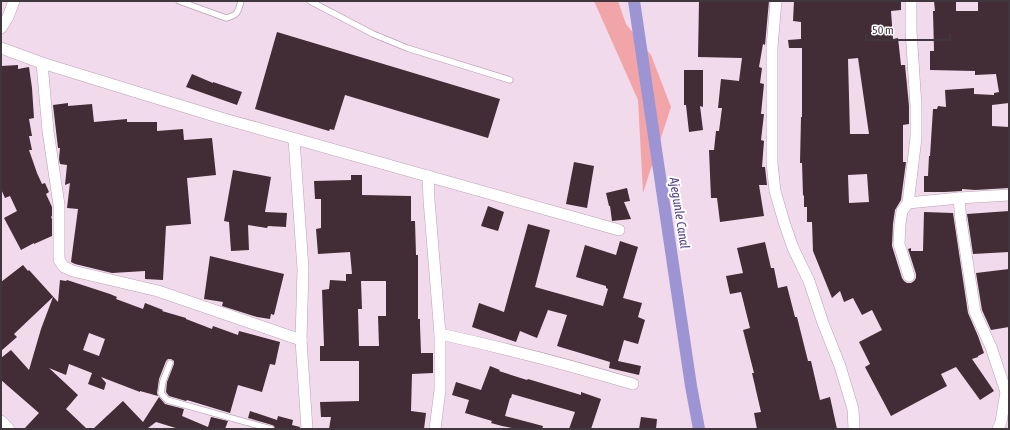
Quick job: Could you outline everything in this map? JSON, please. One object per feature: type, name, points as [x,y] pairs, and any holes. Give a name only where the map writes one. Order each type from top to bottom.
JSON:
[{"type":"street","points":[[1,28],[8,17],[14,1]]},
{"type":"street","points":[[776,1],[772,54],[772,163],[775,191],[793,248],[809,281],[840,366],[853,409],[854,429]]},
{"type":"street","points":[[909,276],[899,244],[902,211],[908,203],[916,138],[911,1]]},
{"type":"street","points":[[1,48],[42,63],[221,118],[618,230]]},
{"type":"street","points":[[42,63],[48,131],[59,205],[59,260],[64,267],[73,271],[158,291],[302,340]]},
{"type":"street","points":[[294,139],[303,269],[302,340],[306,429]]},
{"type":"street","points":[[428,176],[440,334],[440,390],[435,429]]},
{"type":"street","points":[[908,203],[1009,195]]},
{"type":"street","points":[[959,198],[961,221],[975,312],[991,347],[1006,392],[1001,422],[998,429]]},
{"type":"street","points":[[440,334],[526,354],[633,384]]},
{"type":"street","points":[[1,421],[9,429]]},
{"type":"lane","points":[[179,1],[226,18],[234,16],[239,10],[241,1]]},
{"type":"lane","points":[[310,1],[374,34],[407,48],[510,80]]},
{"type":"lane","points":[[170,363],[163,381],[161,393],[167,400],[271,429]]},
{"type":"shaded area","points":[[594,1],[618,1],[626,24],[651,55],[671,107],[643,193],[638,100]]},
{"type":"building","points":[[699,1],[769,1],[765,45],[763,44],[759,67],[762,68],[760,83],[764,84],[761,114],[764,114],[761,140],[764,141],[762,167],[765,167],[767,185],[759,185],[764,216],[720,222],[717,198],[711,198],[709,150],[714,150],[716,131],[719,131],[722,108],[718,108],[721,79],[739,81],[742,58],[698,57]]},
{"type":"building","points":[[794,1],[901,1],[901,10],[891,11],[893,39],[898,38],[901,65],[905,65],[909,106],[909,124],[903,125],[903,162],[906,162],[901,200],[895,210],[892,246],[902,278],[907,283],[911,283],[916,278],[916,274],[908,249],[911,248],[911,251],[923,251],[924,212],[953,213],[968,313],[984,353],[972,359],[994,391],[980,400],[956,367],[941,374],[947,386],[891,416],[865,367],[870,364],[859,342],[882,330],[872,310],[862,315],[853,298],[844,302],[840,291],[832,298],[813,251],[812,222],[807,222],[807,207],[804,207],[804,195],[803,196],[802,163],[800,163],[802,48],[789,48],[788,40],[801,39],[801,22],[793,21]],"holes":[[[858,58],[869,134],[850,134],[848,59]],[[867,174],[869,202],[849,203],[848,175]]]},
{"type":"building","points":[[934,1],[956,1],[956,11],[978,11],[978,1],[1009,1],[1009,103],[992,105],[992,126],[1009,127],[1009,188],[975,190],[962,189],[962,191],[924,192],[924,176],[928,176],[933,109],[937,109],[938,106],[946,107],[945,90],[974,88],[974,94],[994,95],[994,93],[999,92],[996,74],[975,75],[975,71],[930,70],[930,51],[934,51]]},
{"type":"building","points":[[277,32],[500,99],[488,138],[345,95],[334,130],[330,129],[329,131],[255,109]]},
{"type":"building","points":[[18,65],[18,69],[29,67],[34,118],[29,119],[32,136],[29,136],[32,150],[29,150],[42,184],[45,183],[49,192],[46,194],[52,207],[52,236],[21,250],[4,218],[17,211],[10,196],[5,198],[1,189],[1,66]]},
{"type":"building","points":[[684,70],[703,70],[703,107],[700,106],[703,130],[689,132],[686,105],[684,105]]},
{"type":"building","points":[[192,74],[213,83],[242,92],[237,105],[186,87]]},
{"type":"building","points":[[68,103],[68,106],[92,104],[94,122],[127,119],[127,122],[157,122],[157,131],[183,129],[184,140],[212,138],[216,175],[187,178],[191,224],[166,226],[163,280],[145,279],[145,271],[112,273],[71,262],[78,209],[67,208],[70,183],[65,185],[67,165],[60,164],[60,148],[58,148],[53,105]]},
{"type":"building","points":[[574,162],[594,166],[587,208],[566,204]]},
{"type":"building","points":[[233,170],[271,177],[265,212],[287,213],[286,227],[268,226],[267,228],[248,225],[249,250],[231,251],[229,222],[224,221]]},
{"type":"building","points":[[351,175],[362,175],[362,195],[411,196],[411,221],[415,221],[416,255],[418,255],[418,319],[420,319],[421,353],[433,353],[433,373],[412,374],[411,411],[426,413],[424,429],[329,429],[331,417],[321,417],[320,402],[359,401],[359,361],[320,361],[320,346],[324,346],[322,290],[329,289],[330,280],[346,281],[346,274],[352,274],[350,252],[318,254],[316,229],[321,228],[321,199],[315,199],[314,181],[351,180]],"holes":[[[361,281],[386,281],[386,316],[378,316],[379,346],[359,346],[358,309],[362,309]]]},
{"type":"building","points":[[627,188],[630,201],[624,202],[631,219],[612,221],[606,193]]},
{"type":"building","points":[[488,206],[504,212],[498,231],[481,226]]},
{"type":"building","points":[[1009,211],[1009,252],[973,254],[967,214]]},
{"type":"building","points":[[528,224],[550,230],[535,287],[603,306],[608,289],[606,286],[576,277],[585,245],[616,255],[620,241],[638,247],[623,298],[642,303],[638,317],[645,320],[638,344],[624,340],[618,361],[641,366],[639,375],[609,368],[610,362],[557,346],[567,315],[548,310],[537,338],[520,331],[516,342],[472,327],[479,303],[504,312]]},
{"type":"building","points":[[765,242],[771,268],[774,268],[778,288],[787,286],[795,317],[797,317],[808,361],[811,361],[820,400],[830,397],[837,429],[757,429],[754,413],[761,412],[752,373],[754,373],[743,330],[750,328],[741,292],[730,294],[726,276],[743,273],[737,248]]},
{"type":"building","points":[[210,256],[284,274],[274,315],[271,314],[270,319],[257,317],[222,306],[223,302],[204,299]]},
{"type":"building","points":[[23,265],[58,302],[60,280],[67,280],[110,294],[117,297],[116,299],[143,309],[145,303],[163,310],[162,311],[186,318],[212,329],[213,326],[238,335],[239,331],[280,342],[275,365],[270,364],[262,392],[238,385],[230,413],[169,396],[166,392],[167,382],[174,364],[174,361],[171,359],[166,361],[159,379],[158,396],[140,392],[101,377],[106,383],[104,390],[88,384],[92,373],[69,364],[66,375],[49,368],[78,395],[66,409],[87,429],[24,429],[39,413],[1,380],[1,358],[11,350],[29,370],[41,329],[53,297],[14,334],[17,337],[1,351],[1,282]],"holes":[[[89,333],[105,339],[99,356],[83,350]]]},
{"type":"building","points":[[1009,269],[1009,327],[991,330],[982,310],[976,273]]},
{"type":"building","points":[[490,366],[500,370],[499,371],[527,380],[528,379],[581,395],[581,392],[601,399],[591,429],[569,429],[575,412],[512,394],[505,416],[543,426],[542,429],[517,429],[502,426],[491,423],[492,421],[465,413],[469,400],[452,395],[456,382],[481,390]]},
{"type":"building","points":[[159,397],[165,404],[184,409],[182,416],[208,427],[211,417],[228,421],[225,429],[179,429],[156,422],[148,428],[149,429],[93,429],[123,401],[143,422]]},
{"type":"building","points":[[250,411],[277,420],[278,416],[293,420],[292,425],[300,427],[299,429],[275,429],[272,425],[248,418]]},
{"type":"building","points":[[641,417],[657,419],[656,429],[639,429]]},
{"type":"waterway","name":"Ajegunle Canal","points":[[634,1],[691,386],[699,429]]}]
